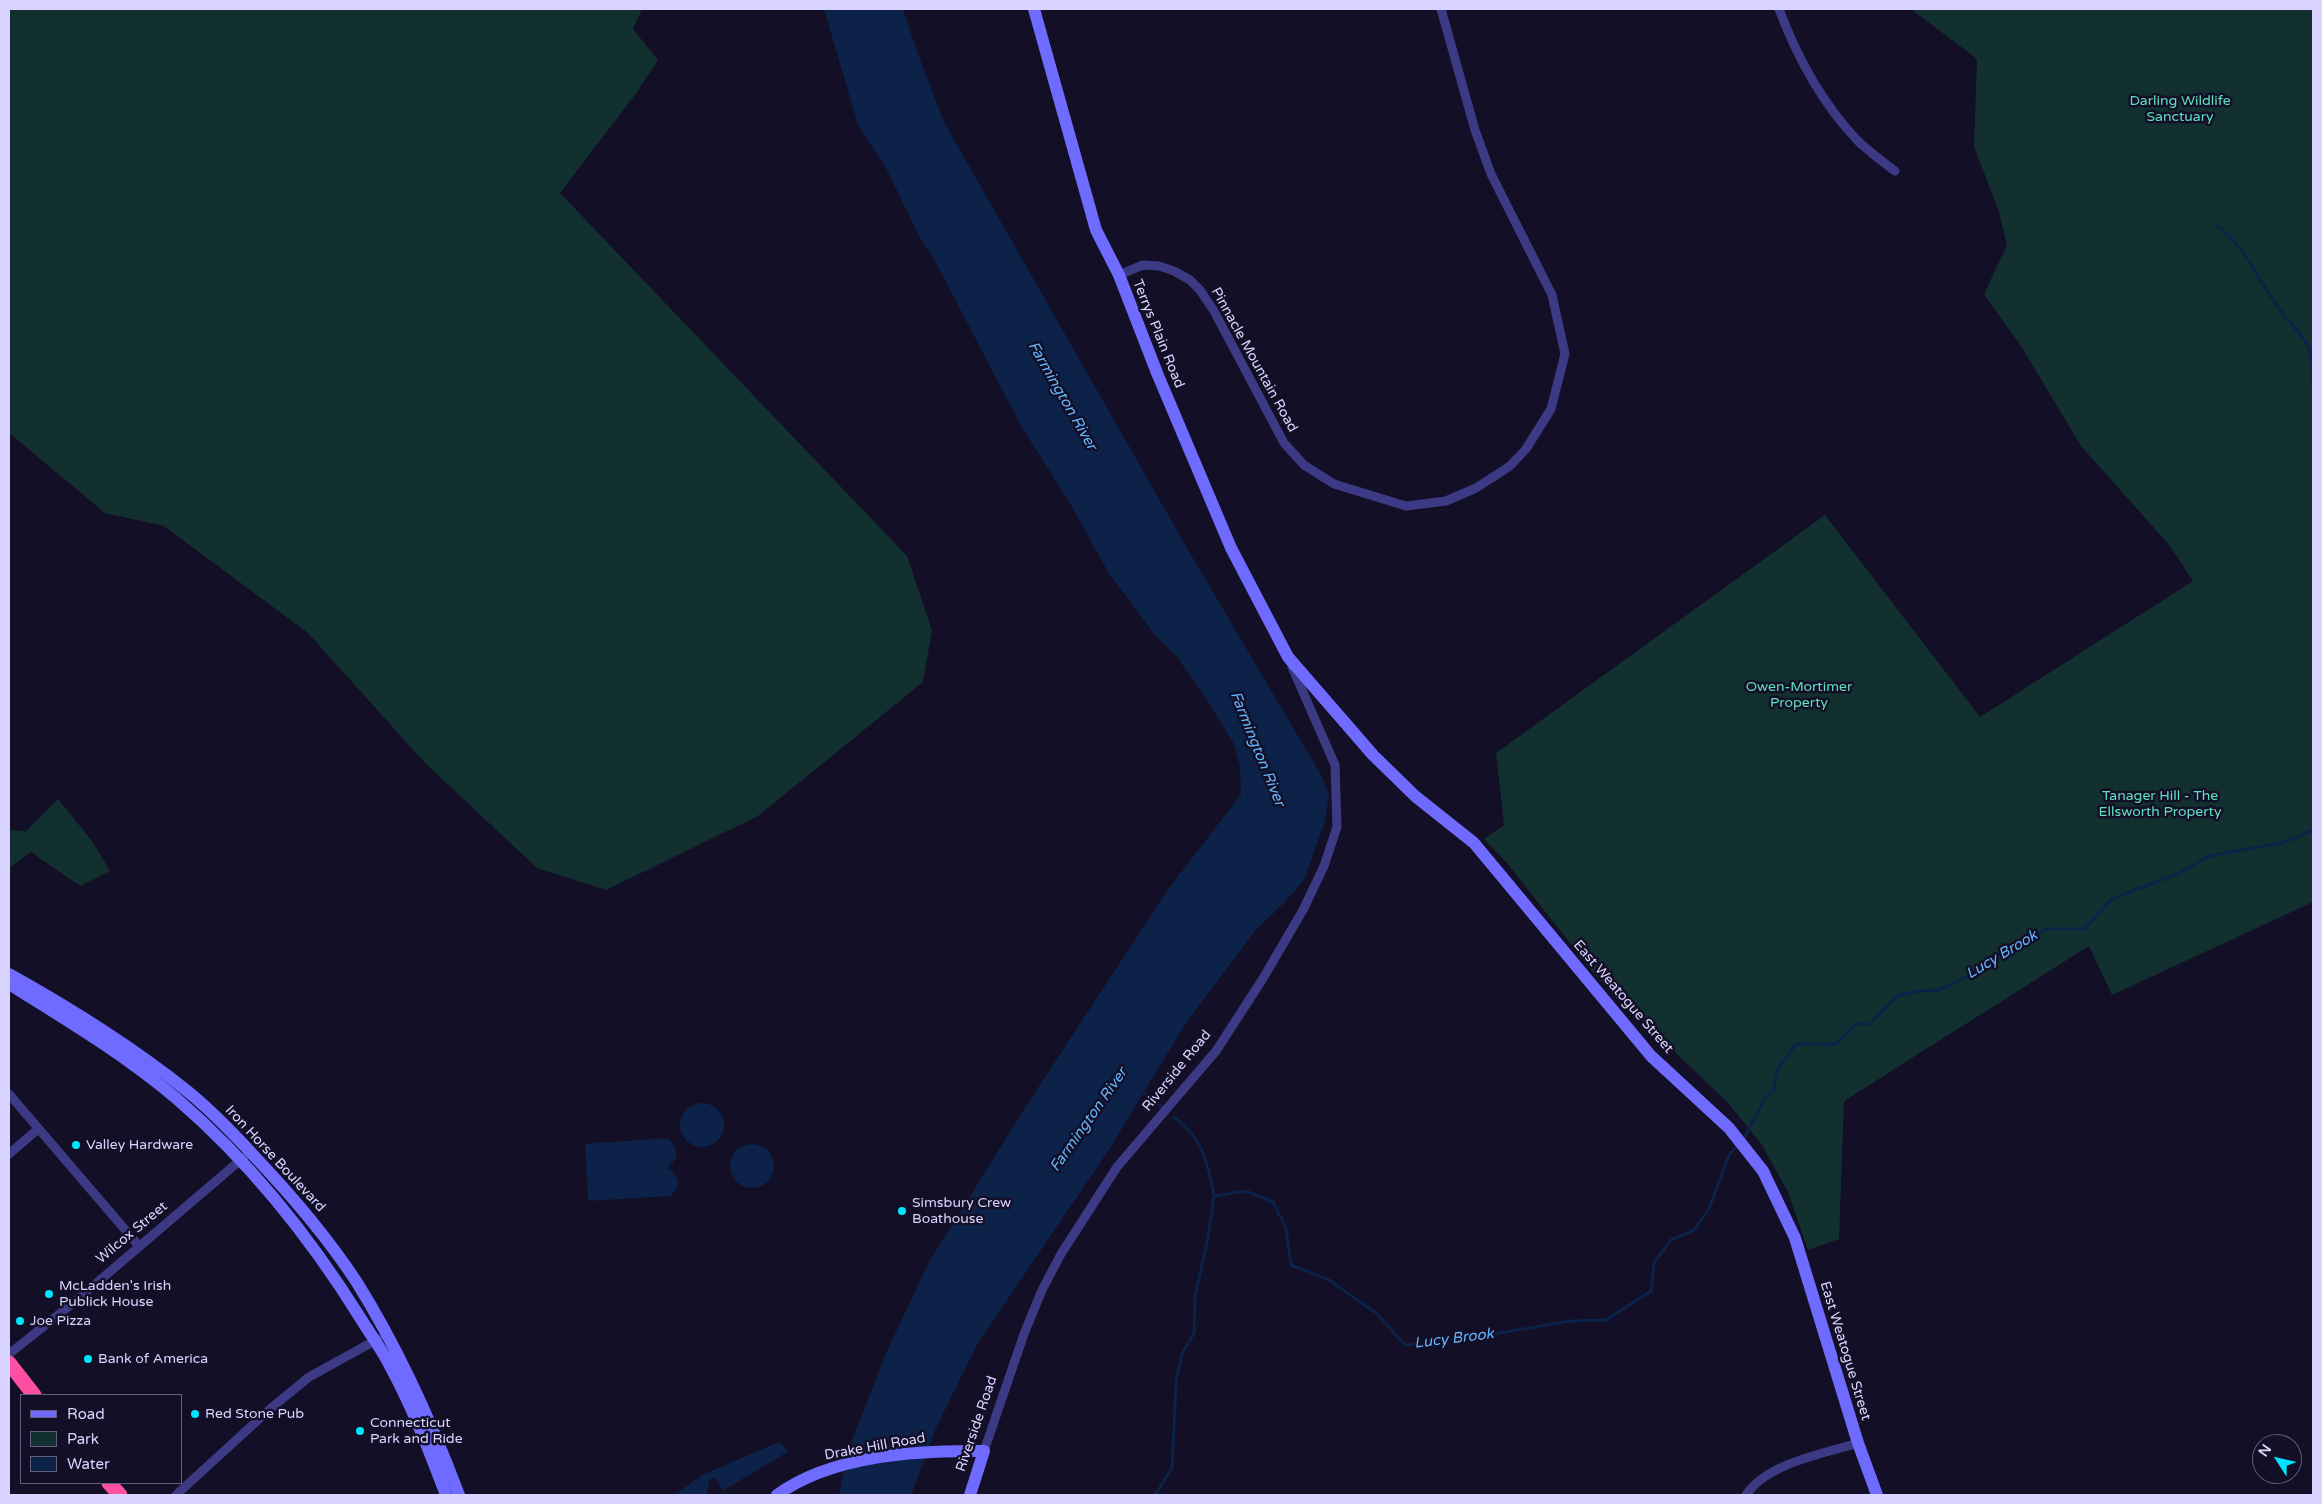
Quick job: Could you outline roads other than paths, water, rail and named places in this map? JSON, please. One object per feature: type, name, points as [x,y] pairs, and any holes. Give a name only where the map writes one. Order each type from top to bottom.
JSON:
[{"type":"highway","points":[[9,1363],[33,1394]]},
{"type":"highway","points":[[110,1484],[120,1495]]},
{"type":"street","name":"Terrys Plain Road","points":[[1034,9],[1096,230],[1119,275],[1157,373],[1231,548],[1288,658]]},
{"type":"street","name":"Pinnacle Mountain Road","points":[[1119,275],[1143,265],[1159,266],[1174,271],[1190,280],[1200,290],[1214,311],[1284,443],[1304,465],[1334,484],[1406,506],[1446,501],[1476,488],[1510,466],[1526,449],[1551,409],[1566,354],[1552,295],[1491,174],[1475,130],[1441,9]]},
{"type":"street","points":[[1779,9],[1803,66],[1834,114],[1858,141],[1895,171]]},
{"type":"street","name":"East Weatogue Street","points":[[1288,658],[1373,756],[1415,796],[1474,843],[1651,1056],[1729,1128],[1762,1171],[1794,1238],[1858,1443],[1877,1495]]},
{"type":"street","name":"Riverside Road","points":[[970,1495],[1024,1334],[1042,1290],[1061,1254],[1116,1167],[1216,1050],[1262,980],[1299,918],[1324,866],[1337,827],[1335,765],[1288,658]]},
{"type":"street","name":"Iron Horse Boulevard","points":[[10,979],[115,1038],[186,1090],[227,1126],[245,1156],[315,1249],[388,1362],[408,1402],[446,1495]]},
{"type":"street","points":[[9,1094],[139,1246]]},
{"type":"street","points":[[9,1154],[38,1129]]},
{"type":"street","name":"Iron Horse Boulevard","points":[[245,1156],[288,1191],[355,1280],[386,1334],[435,1431],[459,1495]]},
{"type":"street","name":"Wilcox Street","points":[[9,1354],[245,1156]]},
{"type":"street","points":[[176,1495],[270,1408],[309,1377],[386,1334]]},
{"type":"street","points":[[1746,1495],[1753,1485],[1777,1469],[1858,1443]]},
{"type":"street","name":"Drake Hill Road","points":[[777,1495],[798,1482],[842,1465],[950,1450],[984,1451]]},
{"type":"water","name":"Farmington River","points":[[824,9],[903,9],[944,122],[1187,548],[1321,775],[1329,795],[1325,821],[1304,880],[1284,903],[1255,931],[1186,1023],[1110,1148],[978,1343],[936,1428],[911,1495],[839,1495],[847,1454],[887,1351],[929,1262],[1028,1103],[1167,891],[1241,794],[1240,766],[1234,744],[1207,700],[1177,657],[1154,634],[1108,572],[1071,505],[1021,426],[934,259],[920,238],[886,168],[858,125]]},
{"type":"water","points":[[698,1103],[706,1103],[718,1109],[724,1125],[718,1141],[706,1147],[698,1147],[686,1141],[680,1129],[680,1121],[686,1109]]},
{"type":"water","points":[[667,1138],[676,1149],[676,1157],[667,1168],[675,1175],[678,1181],[678,1185],[670,1196],[588,1201],[585,1144]]},
{"type":"water","points":[[748,1144],[756,1144],[768,1150],[774,1166],[768,1182],[756,1188],[748,1188],[736,1182],[730,1170],[730,1162],[736,1150]]},
{"type":"water","points":[[779,1442],[789,1451],[722,1491],[717,1480],[713,1478],[709,1481],[707,1495],[681,1495],[678,1492],[704,1474]]},
{"type":"waterway","points":[[2218,226],[2238,246],[2273,300],[2305,340],[2311,355],[2313,386]]},
{"type":"waterway","name":"Lucy Brook","points":[[1744,1138],[1766,1097],[1774,1089],[1777,1070],[1796,1044],[1836,1044],[1856,1024],[1869,1024],[1897,996],[1917,991],[1937,990],[1958,982],[2004,951],[2023,944],[2046,929],[2084,929],[2112,899],[2179,873],[2209,856],[2282,843],[2313,830]]},
{"type":"waterway","name":"Lucy Brook","points":[[1143,1092],[1162,1107]]},
{"type":"waterway","name":"Lucy Brook","points":[[1174,1117],[1192,1134],[1203,1152],[1214,1196],[1246,1191],[1273,1202],[1286,1228],[1291,1265],[1329,1280],[1376,1313],[1405,1345],[1471,1338],[1570,1321],[1606,1320],[1651,1291],[1654,1263],[1671,1240],[1694,1230],[1709,1209],[1729,1155],[1735,1148]]},
{"type":"waterway","points":[[1155,1495],[1172,1468],[1176,1381],[1182,1354],[1194,1333],[1195,1296],[1208,1238],[1214,1196]]},
{"type":"place","name":"Valley Hardware","points":[[76,1145]]},
{"type":"place","name":"Simsbury Crew Boathouse","points":[[902,1211]]},
{"type":"place","name":"McLadden's Irish Publick House","points":[[49,1294]]},
{"type":"place","name":"Joe Pizza","points":[[20,1321]]},
{"type":"place","name":"Bank of America","points":[[88,1359]]},
{"type":"place","name":"Red Stone Pub","points":[[195,1414]]},
{"type":"place","name":"Connecticut Park and Ride","points":[[360,1431]]},
{"type":"park label","name":"Darling Wildlife Sanctuary","points":[[2180,109]]},
{"type":"park label","name":"Owen-Mortimer Property","points":[[1799,696]]},
{"type":"park label","name":"Tanager Hill - The Ellsworth Property","points":[[2160,804]]}]
